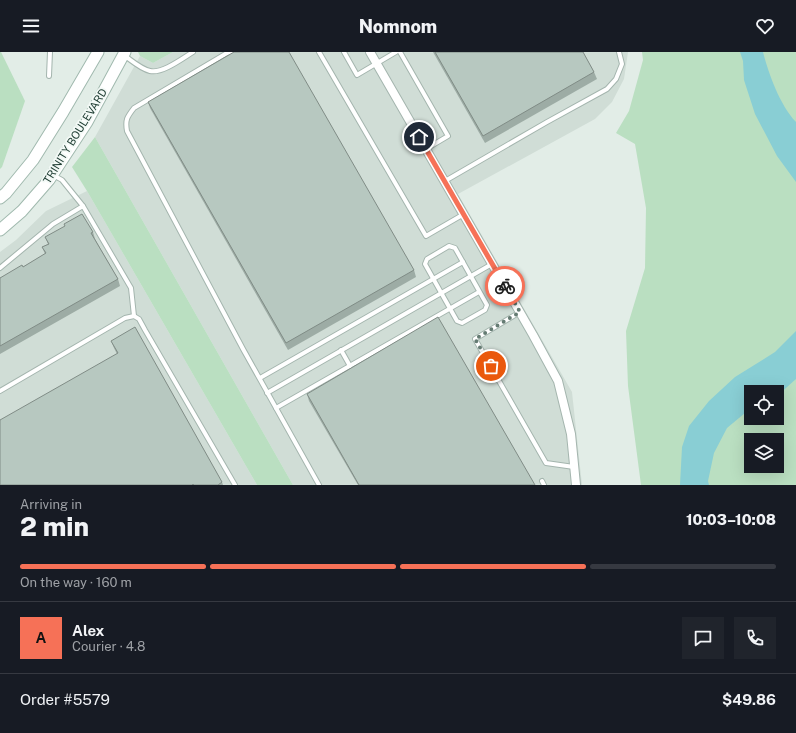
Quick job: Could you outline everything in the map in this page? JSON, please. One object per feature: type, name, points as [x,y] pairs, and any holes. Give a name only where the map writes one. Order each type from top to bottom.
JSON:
[{"type":"main road","name":"TRINITY BOULEVARD","points":[[0,198],[34,160],[98,52]]},
{"type":"main road","name":"TRINITY BOULEVARD","points":[[0,230],[22,211],[53,175],[87,122],[122,53]]},
{"type":"street","points":[[370,52],[464,214],[558,381],[571,434],[576,485]]},
{"type":"lane","points":[[49,76],[50,52]]},
{"type":"lane","points":[[122,53],[148,71],[156,72],[193,52]]},
{"type":"lane","points":[[232,52],[227,53],[134,108],[128,115],[126,122],[127,131],[319,485]]},
{"type":"lane","points":[[319,52],[426,236],[464,214]]},
{"type":"lane","points":[[344,52],[357,75],[396,52]]},
{"type":"lane","points":[[400,52],[448,136],[426,149]]},
{"type":"lane","points":[[444,181],[607,89],[616,79],[622,64],[619,52]]},
{"type":"lane","points":[[53,175],[62,180],[83,206],[131,288],[134,316]]},
{"type":"lane","points":[[0,268],[53,224],[83,206]]},
{"type":"lane","points":[[449,246],[455,248],[463,262],[487,305],[485,310],[462,323],[457,321],[425,264],[427,259],[449,246]]},
{"type":"lane","points":[[260,378],[463,262]]},
{"type":"lane","points":[[268,393],[492,264]]},
{"type":"lane","points":[[276,408],[479,292]]},
{"type":"lane","points":[[520,312],[475,339],[546,463],[574,467]]},
{"type":"lane","points":[[0,391],[125,318],[134,316],[139,319],[235,485]]},
{"type":"lane","points":[[342,350],[350,366]]},
{"type":"shaded area","points":[[173,52],[628,52],[624,79],[612,102],[595,119],[458,194],[572,392],[582,485],[293,485],[95,137],[140,56],[153,63]]},
{"type":"shaded area","points":[[87,191],[257,485],[0,485],[0,252],[16,240],[46,211]]},
{"type":"green space","points":[[0,52],[25,101],[0,169]]},
{"type":"green space","points":[[138,52],[173,52],[153,63],[140,56]]},
{"type":"green space","points":[[642,52],[796,52],[796,485],[641,485],[628,386],[626,331],[645,268],[646,208],[635,144],[616,133],[629,111],[643,60]]},
{"type":"green space","points":[[95,137],[293,485],[257,485],[72,167]]},
{"type":"water","points":[[740,52],[763,52],[768,70],[780,98],[796,122],[796,182],[777,156],[755,114],[744,80],[743,61]]},
{"type":"water","points":[[796,331],[796,379],[784,390],[784,385],[744,385],[744,414],[727,428],[714,453],[708,481],[709,485],[680,485],[682,447],[689,426],[709,401],[735,377],[775,352]]},
{"type":"building","points":[[234,52],[289,52],[414,270],[286,343],[148,102]]},
{"type":"building","points":[[435,52],[583,52],[594,72],[483,136]]},
{"type":"building","points":[[82,214],[93,232],[91,233],[118,279],[0,346],[0,278],[22,265],[23,267],[46,253],[42,247],[49,244],[45,237],[65,226],[64,224]]},
{"type":"building","points":[[438,317],[535,485],[359,485],[307,394]]},
{"type":"building","points":[[135,327],[222,482],[218,485],[0,485],[0,420],[118,353],[111,341]]},
{"type":"way so far","points":[[491,366],[475,339],[520,312],[505,286]]},
{"type":"route","points":[[419,137],[505,286]]}]
